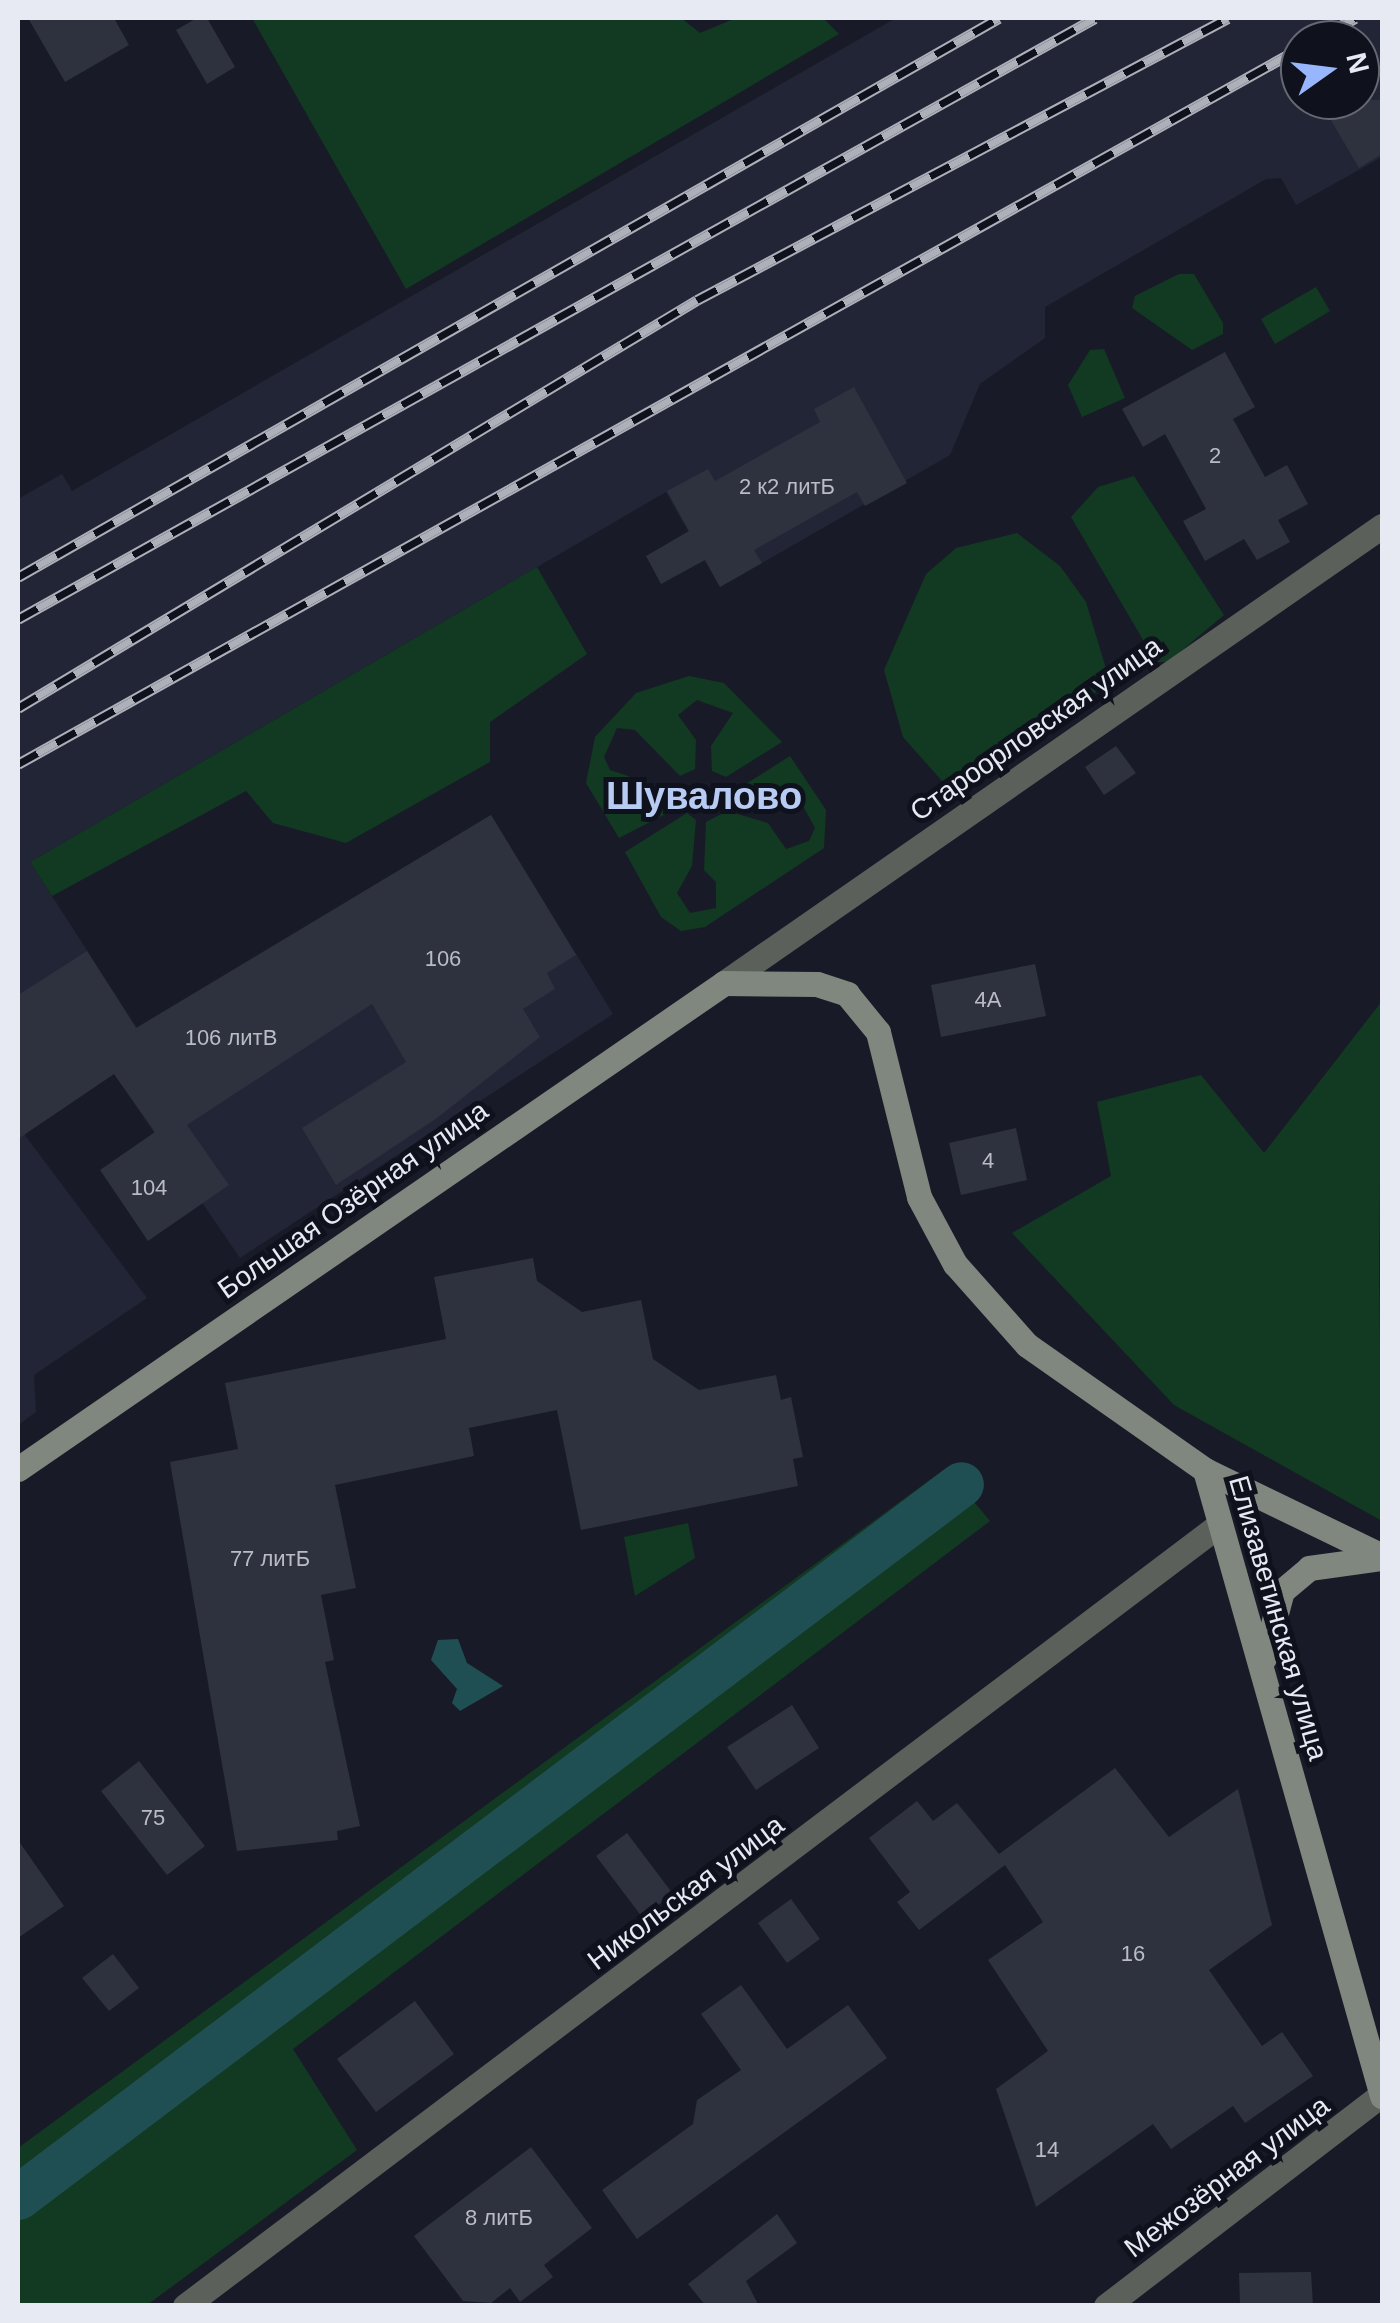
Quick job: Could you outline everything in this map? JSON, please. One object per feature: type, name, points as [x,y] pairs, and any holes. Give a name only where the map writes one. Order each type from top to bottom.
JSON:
[{"type":"street","name":"Староорловская улица","points":[[724,983],[1382,526]]},
{"type":"street","name":"Большая Озёрная улица","points":[[18,1469],[724,983]]},
{"type":"street","name":"Елизаветинская улица","points":[[724,983],[817,984],[846,994],[878,1032],[919,1197],[956,1264],[1027,1346],[1205,1470],[1382,2095]]},
{"type":"street","points":[[1205,1470],[1382,1557]]},
{"type":"street","name":"Никольская улица","points":[[185,2306],[1220,1524]]},
{"type":"street","points":[[1262,1672],[1282,1592],[1309,1568],[1382,1557]]},
{"type":"street","name":"Межозёрная улица","points":[[1106,2306],[1382,2095]]},
{"type":"shaded area","points":[[252,18],[681,18],[700,33],[736,18],[823,18],[839,34],[406,289]]},
{"type":"shaded area","points":[[896,18],[1382,18],[1382,157],[1296,205],[1281,178],[1266,179],[1045,307],[1045,338],[980,384],[950,455],[720,587],[666,492],[30,862],[137,1028],[491,815],[613,1014],[240,1258],[114,1074],[24,1134],[147,1298],[34,1375],[36,1412],[18,1425],[18,499],[62,474],[72,491]]},
{"type":"shaded area","points":[[1179,274],[1194,274],[1223,323],[1223,334],[1192,350],[1132,308],[1135,296]]},
{"type":"shaded area","points":[[1316,287],[1330,311],[1275,344],[1261,319]]},
{"type":"shaded area","points":[[1104,349],[1125,398],[1082,417],[1068,385],[1090,350]]},
{"type":"shaded area","points":[[1134,476],[1224,615],[1168,662],[1156,662],[1071,517],[1098,487]]},
{"type":"shaded area","points":[[1017,533],[1060,566],[1086,602],[1110,682],[1026,741],[942,781],[903,737],[884,670],[926,574],[956,548]]},
{"type":"shaded area","points":[[537,567],[587,654],[490,722],[490,762],[346,843],[273,823],[246,791],[52,896],[30,862]]},
{"type":"shaded area","points":[[689,676],[724,683],[782,742],[726,777],[712,771],[711,746],[733,713],[697,700],[678,715],[696,740],[695,769],[680,776],[635,730],[617,728],[604,757],[610,770],[676,792],[679,807],[619,838],[586,783],[595,737],[636,693]]},
{"type":"shaded area","points":[[790,756],[826,810],[824,848],[705,927],[681,931],[661,917],[625,852],[687,813],[696,820],[692,866],[677,893],[690,913],[716,908],[716,882],[704,870],[706,822],[727,811],[768,823],[786,849],[809,841],[815,828],[803,806],[771,812],[735,802],[733,792]]},
{"type":"shaded area","points":[[1382,1001],[1382,1521],[1174,1405],[1012,1233],[1111,1176],[1097,1102],[1201,1075],[1264,1153]]},
{"type":"shaded area","points":[[946,1468],[990,1521],[293,2049],[357,2150],[147,2305],[18,2305],[18,2148]]},
{"type":"shaded area","points":[[688,1523],[695,1558],[635,1596],[624,1537]]},
{"type":"shaded area","points":[[458,1639],[467,1663],[503,1686],[460,1711],[452,1703],[457,1689],[431,1660],[438,1640]]},
{"type":"building","points":[[28,18],[114,18],[129,45],[65,82]]},
{"type":"building","points":[[197,18],[207,18],[235,67],[207,84],[176,30]]},
{"type":"building","points":[[1382,100],[1382,154],[1359,168],[1331,120],[1380,120]]},
{"type":"building","points":[[1225,352],[1255,407],[1233,419],[1265,477],[1287,465],[1308,504],[1278,520],[1290,542],[1257,560],[1244,539],[1205,561],[1183,521],[1206,509],[1165,434],[1143,447],[1122,409]]},
{"type":"building","points":[[854,387],[907,483],[865,506],[857,492],[754,550],[762,563],[720,587],[705,560],[661,584],[646,556],[689,531],[667,491],[708,469],[715,481],[820,422],[814,409]]},
{"type":"building","points":[[1116,746],[1136,773],[1104,795],[1085,767]]},
{"type":"building","points":[[491,815],[576,955],[547,973],[555,989],[523,1009],[540,1037],[437,1118],[336,1185],[302,1128],[406,1062],[372,1004],[187,1125],[229,1185],[148,1241],[100,1170],[155,1132],[114,1074],[18,1139],[18,995],[87,951],[136,1028]]},
{"type":"building","points":[[1035,964],[1046,1016],[941,1037],[931,985]]},
{"type":"building","points":[[1016,1128],[1027,1180],[961,1195],[949,1143]]},
{"type":"building","points":[[533,1258],[537,1281],[582,1312],[641,1300],[653,1359],[699,1390],[776,1375],[781,1400],[791,1397],[803,1457],[793,1459],[798,1486],[581,1530],[557,1410],[469,1428],[474,1456],[335,1485],[356,1588],[321,1595],[334,1660],[325,1662],[360,1826],[337,1831],[338,1840],[237,1851],[170,1462],[238,1449],[225,1383],[446,1339],[434,1277]]},
{"type":"building","points":[[792,1705],[819,1748],[756,1790],[727,1747]]},
{"type":"building","points":[[139,1761],[205,1846],[167,1875],[101,1791]]},
{"type":"building","points":[[1115,1768],[1169,1837],[1238,1789],[1272,1925],[1209,1970],[1262,2046],[1282,2032],[1313,2076],[1245,2123],[1233,2106],[1171,2149],[1153,2124],[1036,2207],[996,2089],[1048,2051],[988,1960],[1043,1922],[1005,1865],[919,1930],[897,1902],[910,1892],[869,1838],[917,1801],[933,1821],[957,1803],[999,1854]]},
{"type":"building","points":[[627,1833],[673,1894],[642,1917],[596,1856]]},
{"type":"building","points":[[18,1840],[64,1906],[18,1938]]},
{"type":"building","points":[[791,1899],[820,1939],[787,1963],[758,1923]]},
{"type":"building","points":[[113,1954],[139,1988],[109,2011],[82,1978]]},
{"type":"building","points":[[741,1985],[787,2049],[848,2005],[887,2058],[637,2239],[602,2190],[693,2124],[697,2100],[741,2070],[701,2014]]},
{"type":"building","points":[[415,2001],[454,2054],[376,2112],[337,2059]]},
{"type":"building","points":[[531,2147],[592,2228],[544,2265],[553,2277],[520,2302],[510,2288],[491,2303],[463,2301],[414,2236]]},
{"type":"building","points":[[777,2214],[797,2243],[746,2281],[759,2306],[706,2306],[688,2284]]},
{"type":"building","points":[[1311,2272],[1313,2306],[1240,2306],[1239,2273]]},
{"type":"waterway","points":[[18,2197],[961,1484]]},
{"type":"railway","points":[[18,577],[999,18]]},
{"type":"railway","points":[[18,619],[1095,18]]},
{"type":"railway","points":[[18,708],[697,300],[1228,18]]},
{"type":"railway","points":[[1351,20],[1355,18]]},
{"type":"railway","points":[[18,764],[1280,59]]},
{"type":"district","name":"Шувалово","points":[[704,797]]}]
